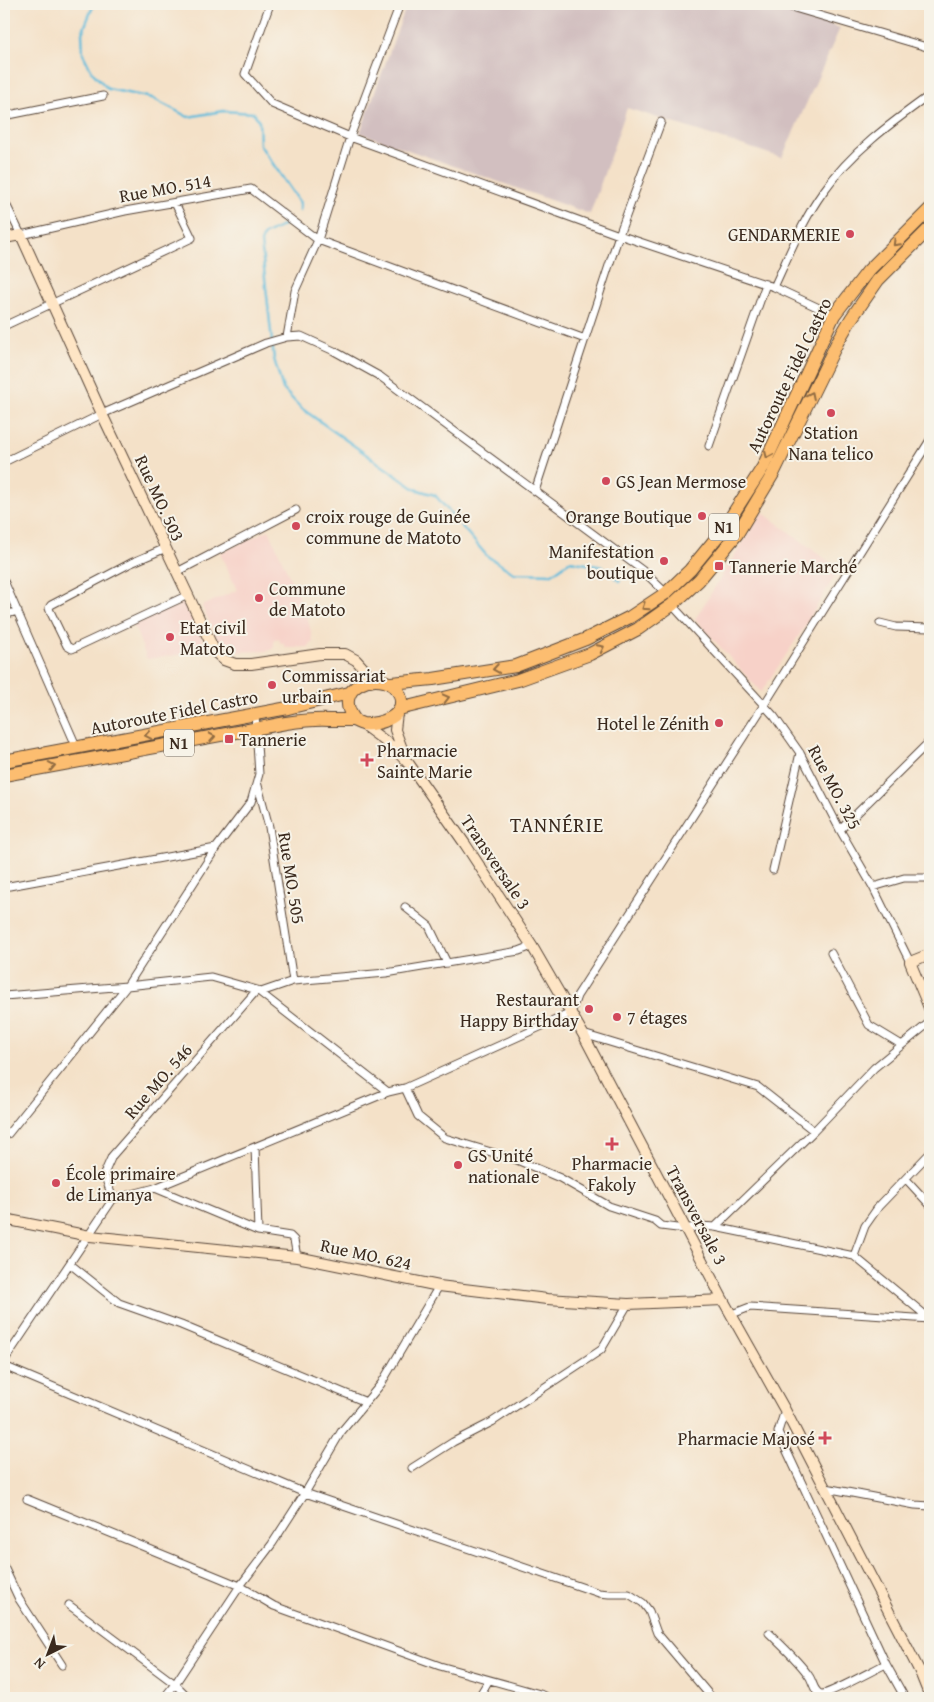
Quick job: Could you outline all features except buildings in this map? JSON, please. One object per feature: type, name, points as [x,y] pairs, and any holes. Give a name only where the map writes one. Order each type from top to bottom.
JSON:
[{"type":"highway","name":"Autoroute Fidel Castro","points":[[391,683],[433,679],[516,666],[586,639],[630,617],[666,593],[690,570],[722,531],[753,484],[763,467],[834,315],[868,270],[930,209]]},
{"type":"highway","name":"Autoroute Fidel Castro","points":[[398,711],[518,680],[590,654],[638,629],[672,605],[699,580],[736,534],[773,474],[838,341],[851,319],[878,280],[930,228]]},
{"type":"highway","points":[[382,681],[391,683],[398,690],[401,697],[401,705],[398,711],[386,720],[358,722],[349,713],[347,699],[349,693],[361,684],[382,681]]},
{"type":"highway","name":"Autoroute Fidel Castro","points":[[4,761],[288,708],[349,693]]},
{"type":"highway","name":"Autoroute Fidel Castro","points":[[4,775],[305,721],[358,722]]},
{"type":"street","points":[[270,4],[245,74],[272,104],[350,137],[619,235],[774,287],[834,315]]},
{"type":"street","points":[[287,337],[295,291],[318,240],[350,137],[400,4]]},
{"type":"street","points":[[786,4],[930,48]]},
{"type":"street","points":[[774,287],[800,230],[823,192],[852,157],[892,123],[930,95]]},
{"type":"street","points":[[4,116],[103,96]]},
{"type":"street","points":[[535,490],[619,235],[661,122]]},
{"type":"street","name":"Rue MO. 514","points":[[4,238],[125,211],[251,190],[318,240],[585,339]]},
{"type":"street","name":"Rue MO. 503","points":[[4,200],[102,414],[215,652],[224,660],[235,664],[252,664],[320,654],[345,654],[356,660],[365,670],[370,682]]},
{"type":"street","points":[[4,326],[192,238],[175,203]]},
{"type":"street","points":[[709,446],[766,284]]},
{"type":"street","points":[[4,462],[102,414],[266,343],[287,337],[300,336],[334,351],[381,377],[642,570],[666,593]]},
{"type":"street","points":[[4,1360],[113,1200],[155,1188],[388,1092],[405,1088],[571,1014],[576,996],[764,705],[930,440]]},
{"type":"street","points":[[177,572],[296,510]]},
{"type":"street","points":[[166,548],[131,563],[59,600],[51,605],[50,611],[67,646],[72,649],[188,595]]},
{"type":"street","points":[[4,581],[77,748]]},
{"type":"street","name":"Rue MO. 325","points":[[672,605],[774,716],[800,753],[840,830],[873,887],[910,962],[930,1010]]},
{"type":"street","points":[[4,615],[18,611]]},
{"type":"street","points":[[880,623],[896,627],[930,628]]},
{"type":"street","name":"Transversale 3","points":[[398,711],[395,730],[409,764]]},
{"type":"street","points":[[6,1133],[127,986],[216,848],[251,802],[259,774],[255,714]]},
{"type":"street","name":"Transversale 3","points":[[358,722],[393,747],[409,764],[465,844],[532,946],[583,1034],[724,1300],[925,1670],[930,1697]]},
{"type":"street","points":[[840,830],[930,741]]},
{"type":"street","points":[[773,870],[800,753]]},
{"type":"street","name":"Rue MO. 505","points":[[257,782],[269,827],[294,981]]},
{"type":"street","points":[[4,887],[216,848]]},
{"type":"street","points":[[873,887],[904,878],[930,878]]},
{"type":"street","points":[[405,907],[429,926],[447,963]]},
{"type":"street","points":[[259,991],[294,981],[386,973],[519,951],[532,946]]},
{"type":"street","points":[[831,953],[870,1025],[902,1044]]},
{"type":"street","points":[[910,962],[930,954]]},
{"type":"street","points":[[4,996],[211,977],[259,991],[388,1092]]},
{"type":"street","name":"Rue MO. 546","points":[[113,1200],[104,1174],[112,1156],[259,991]]},
{"type":"street","points":[[715,1227],[814,1131],[874,1068],[930,1022]]},
{"type":"street","points":[[583,1034],[758,1087],[814,1131]]},
{"type":"street","points":[[405,1088],[418,1116],[445,1138],[517,1160],[560,1178],[610,1206],[655,1221],[661,1226],[686,1229],[700,1226],[715,1227],[854,1256],[930,1319],[750,1307],[732,1314]]},
{"type":"street","points":[[255,1147],[258,1231]]},
{"type":"street","points":[[854,1256],[865,1226],[879,1206],[930,1153]]},
{"type":"street","points":[[906,1179],[930,1206]]},
{"type":"street","points":[[155,1188],[258,1231],[290,1236],[294,1240],[297,1257]]},
{"type":"street","name":"Rue MO. 624","points":[[4,1219],[90,1236],[297,1257],[439,1286],[547,1299],[628,1304],[724,1300]]},
{"type":"street","points":[[70,1264],[119,1303],[181,1325],[366,1402]]},
{"type":"street","points":[[164,1698],[240,1586],[272,1544],[341,1432],[380,1384],[439,1286]]},
{"type":"street","points":[[412,1468],[452,1442],[492,1422],[601,1350],[628,1304]]},
{"type":"street","points":[[4,1366],[305,1493],[599,1593],[630,1594],[647,1607],[657,1632],[712,1698]]},
{"type":"street","points":[[785,1410],[778,1432],[886,1664],[905,1698]]},
{"type":"street","points":[[826,1488],[915,1505],[930,1506]]},
{"type":"street","points":[[27,1499],[240,1586],[274,1606],[440,1666],[540,1694],[548,1698]]},
{"type":"street","points":[[4,1567],[19,1598],[62,1665]]},
{"type":"street","points":[[69,1605],[175,1684],[189,1698]]},
{"type":"street","points":[[769,1633],[809,1676],[816,1691],[819,1693],[823,1694],[886,1664]]},
{"type":"street","points":[[478,1698],[489,1680]]},
{"type":"shaded area","points":[[407,4],[768,4],[840,28],[782,158],[627,108],[590,214],[360,133]]},
{"type":"shaded area","points":[[762,512],[839,569],[802,631],[761,692],[695,619]]},
{"type":"shaded area","name":"Commune de Matoto","points":[[269,530],[308,619],[313,642],[309,647],[286,648],[279,639],[274,640],[274,646],[267,651],[228,652],[222,650],[202,606],[237,590],[220,553]]},
{"type":"shaded area","name":"Etat civil Matoto","points":[[184,602],[208,651],[147,659],[133,623]]},
{"type":"waterway","points":[[94,4],[82,33],[83,54],[92,72],[108,89],[152,98],[188,117],[223,111],[254,113],[259,121],[260,145],[300,203],[300,211]]},
{"type":"waterway","points":[[288,223],[264,235],[261,242],[274,359],[283,389],[301,408],[415,489],[435,495],[487,556],[514,573],[552,574],[570,561],[603,567],[620,581]]},
{"type":"place","name":"GENDARMERIE","points":[[850,234]]},
{"type":"place","name":"Station Nana telico","points":[[831,413]]},
{"type":"place","name":"GS Jean Mermose","points":[[606,481]]},
{"type":"place","name":"Orange Boutique","points":[[702,516]]},
{"type":"place","name":"croix rouge de Guinée commune de Matoto","points":[[296,526]]},
{"type":"place","name":"Manifestation boutique","points":[[664,561]]},
{"type":"place","name":"Tannerie Marché","points":[[719,566]]},
{"type":"place","name":"Commune de Matoto","points":[[259,598]]},
{"type":"place","name":"Etat civil Matoto","points":[[170,637]]},
{"type":"place","name":"Commissariat urbain","points":[[272,685]]},
{"type":"place","name":"Hotel le Zénith","points":[[719,723]]},
{"type":"place","name":"Tannerie","points":[[229,739]]},
{"type":"place","name":"Pharmacie Sainte Marie","points":[[367,760]]},
{"type":"place","name":"Restaurant Happy Birthday","points":[[589,1009]]},
{"type":"place","name":"7 étages","points":[[617,1017]]},
{"type":"place","name":"Pharmacie Fakoly","points":[[612,1144]]},
{"type":"place","name":"GS Unité nationale","points":[[458,1165]]},
{"type":"place","name":"École primaire de Limanya","points":[[56,1183]]},
{"type":"place","name":"Pharmacie Majosé","points":[[825,1438]]},
{"type":"district","name":"TANNÉRIE","points":[[557,824]]}]
